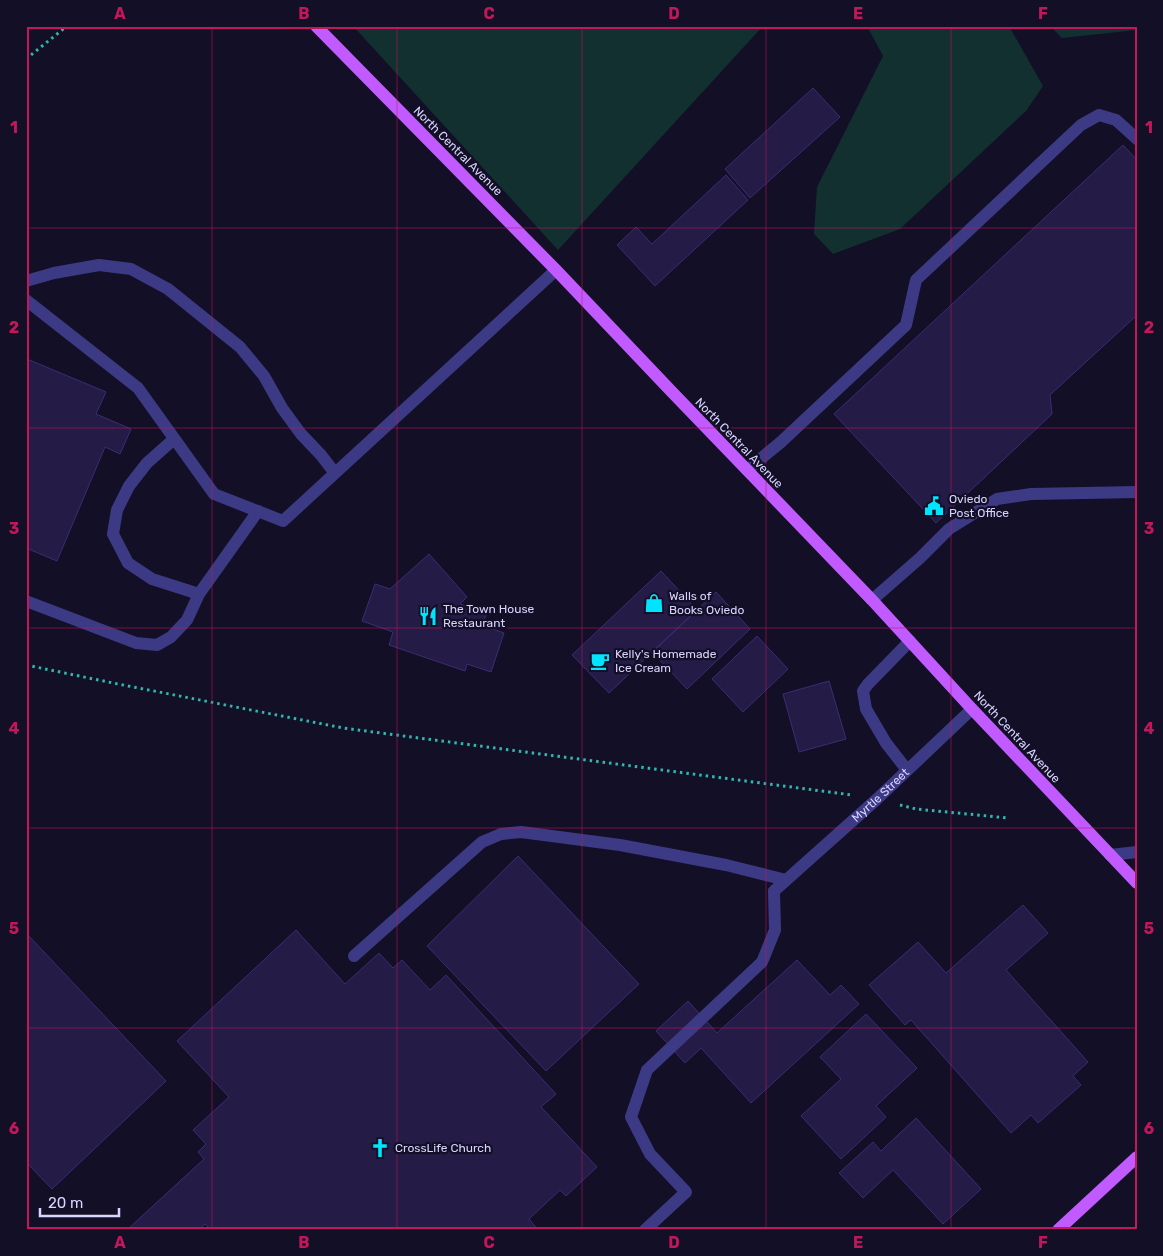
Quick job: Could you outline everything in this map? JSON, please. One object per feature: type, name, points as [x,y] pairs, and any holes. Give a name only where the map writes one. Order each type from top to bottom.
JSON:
[{"type":"main road","name":"North Central Avenue","points":[[316,26],[556,270],[872,600],[972,709],[1137,883]]},
{"type":"main road","points":[[1058,1230],[1137,1157]]},
{"type":"street","points":[[746,470],[781,442],[906,325],[916,280],[1081,125],[1099,116],[1116,120],[1137,139]]},
{"type":"street","points":[[26,281],[54,273],[99,265],[131,269],[168,289],[240,347],[264,376],[282,408],[301,434],[334,472]]},
{"type":"street","points":[[26,300],[138,388],[214,494],[283,520],[556,270]]},
{"type":"street","points":[[174,439],[147,463],[129,486],[118,510],[114,534],[128,563],[152,579],[199,594]]},
{"type":"street","points":[[872,600],[920,558],[949,529],[997,499],[1032,494],[1137,492]]},
{"type":"street","points":[[26,601],[136,643],[157,645],[171,637],[187,620],[199,594],[258,510]]},
{"type":"street","points":[[907,770],[886,743],[866,709],[863,691],[910,641]]},
{"type":"street","name":"Myrtle Street","points":[[645,1230],[686,1192],[650,1154],[631,1117],[647,1070],[762,962],[775,930],[774,891],[877,799],[972,709]]},
{"type":"street","points":[[354,956],[482,842],[501,834],[522,832],[620,845],[726,865],[786,880]]},
{"type":"street","points":[[1110,855],[1137,852]]},
{"type":"path","points":[[26,58],[67,26]]},
{"type":"path","points":[[26,664],[343,728],[859,796]]},
{"type":"path","points":[[895,804],[916,809],[1008,818]]},
{"type":"green space","points":[[353,26],[763,26],[558,250]]},
{"type":"green space","points":[[867,26],[1009,26],[1043,86],[1026,111],[900,229],[833,254],[814,234],[817,187],[883,56]]},
{"type":"green space","points":[[1050,26],[1137,26],[1137,30],[1062,38]]},
{"type":"building","points":[[813,88],[840,117],[750,198],[725,169]]},
{"type":"building","points":[[1123,145],[1137,160],[1137,315],[1050,395],[1052,414],[936,523],[834,414]]},
{"type":"building","points":[[726,175],[748,200],[655,286],[617,245],[636,227],[652,244]]},
{"type":"building","points":[[27,359],[106,392],[96,414],[131,429],[120,454],[105,447],[57,561],[26,548]]},
{"type":"building","points":[[429,554],[467,597],[460,604],[487,613],[482,625],[504,633],[491,672],[467,664],[465,671],[389,645],[393,632],[362,621],[375,584],[390,589]]},
{"type":"building","points":[[661,571],[697,610],[609,693],[572,655]]},
{"type":"building","points":[[716,592],[750,629],[687,689],[652,652]]},
{"type":"building","points":[[757,636],[788,669],[743,712],[712,679]]},
{"type":"building","points":[[829,681],[846,739],[799,752],[783,694]]},
{"type":"building","points":[[518,856],[639,984],[546,1071],[427,946]]},
{"type":"building","points":[[1023,905],[1048,933],[1006,970],[1088,1062],[1073,1076],[1081,1085],[1038,1123],[1031,1115],[1011,1133],[911,1020],[905,1025],[869,985],[918,942],[946,973]]},
{"type":"building","points":[[296,930],[345,984],[379,953],[393,968],[402,960],[430,990],[446,975],[556,1094],[541,1107],[597,1167],[566,1196],[560,1190],[529,1219],[538,1230],[244,1230],[241,1227],[238,1230],[211,1230],[205,1224],[198,1230],[128,1229],[204,1159],[198,1152],[206,1144],[193,1130],[229,1097],[177,1041]]},
{"type":"building","points":[[26,933],[166,1081],[52,1189],[26,1162]]},
{"type":"building","points":[[797,960],[830,995],[841,985],[859,1004],[751,1103],[701,1048],[685,1063],[656,1031],[688,1001],[717,1033]]},
{"type":"building","points":[[866,1014],[917,1068],[876,1106],[886,1117],[841,1159],[801,1116],[841,1079],[820,1057]]},
{"type":"building","points":[[916,1118],[981,1189],[943,1224],[893,1170],[863,1198],[839,1173],[873,1142],[881,1151]]},
{"type":"place","name":"Oviedo Post Office","points":[[934,506]]},
{"type":"place","name":"Walls of Books Oviedo","points":[[654,603]]},
{"type":"place","name":"The Town House Restaurant","points":[[428,616]]},
{"type":"place","name":"Kelly's Homemade Ice Cream","points":[[600,661]]},
{"type":"place","name":"CrossLife Church","points":[[380,1148]]}]
